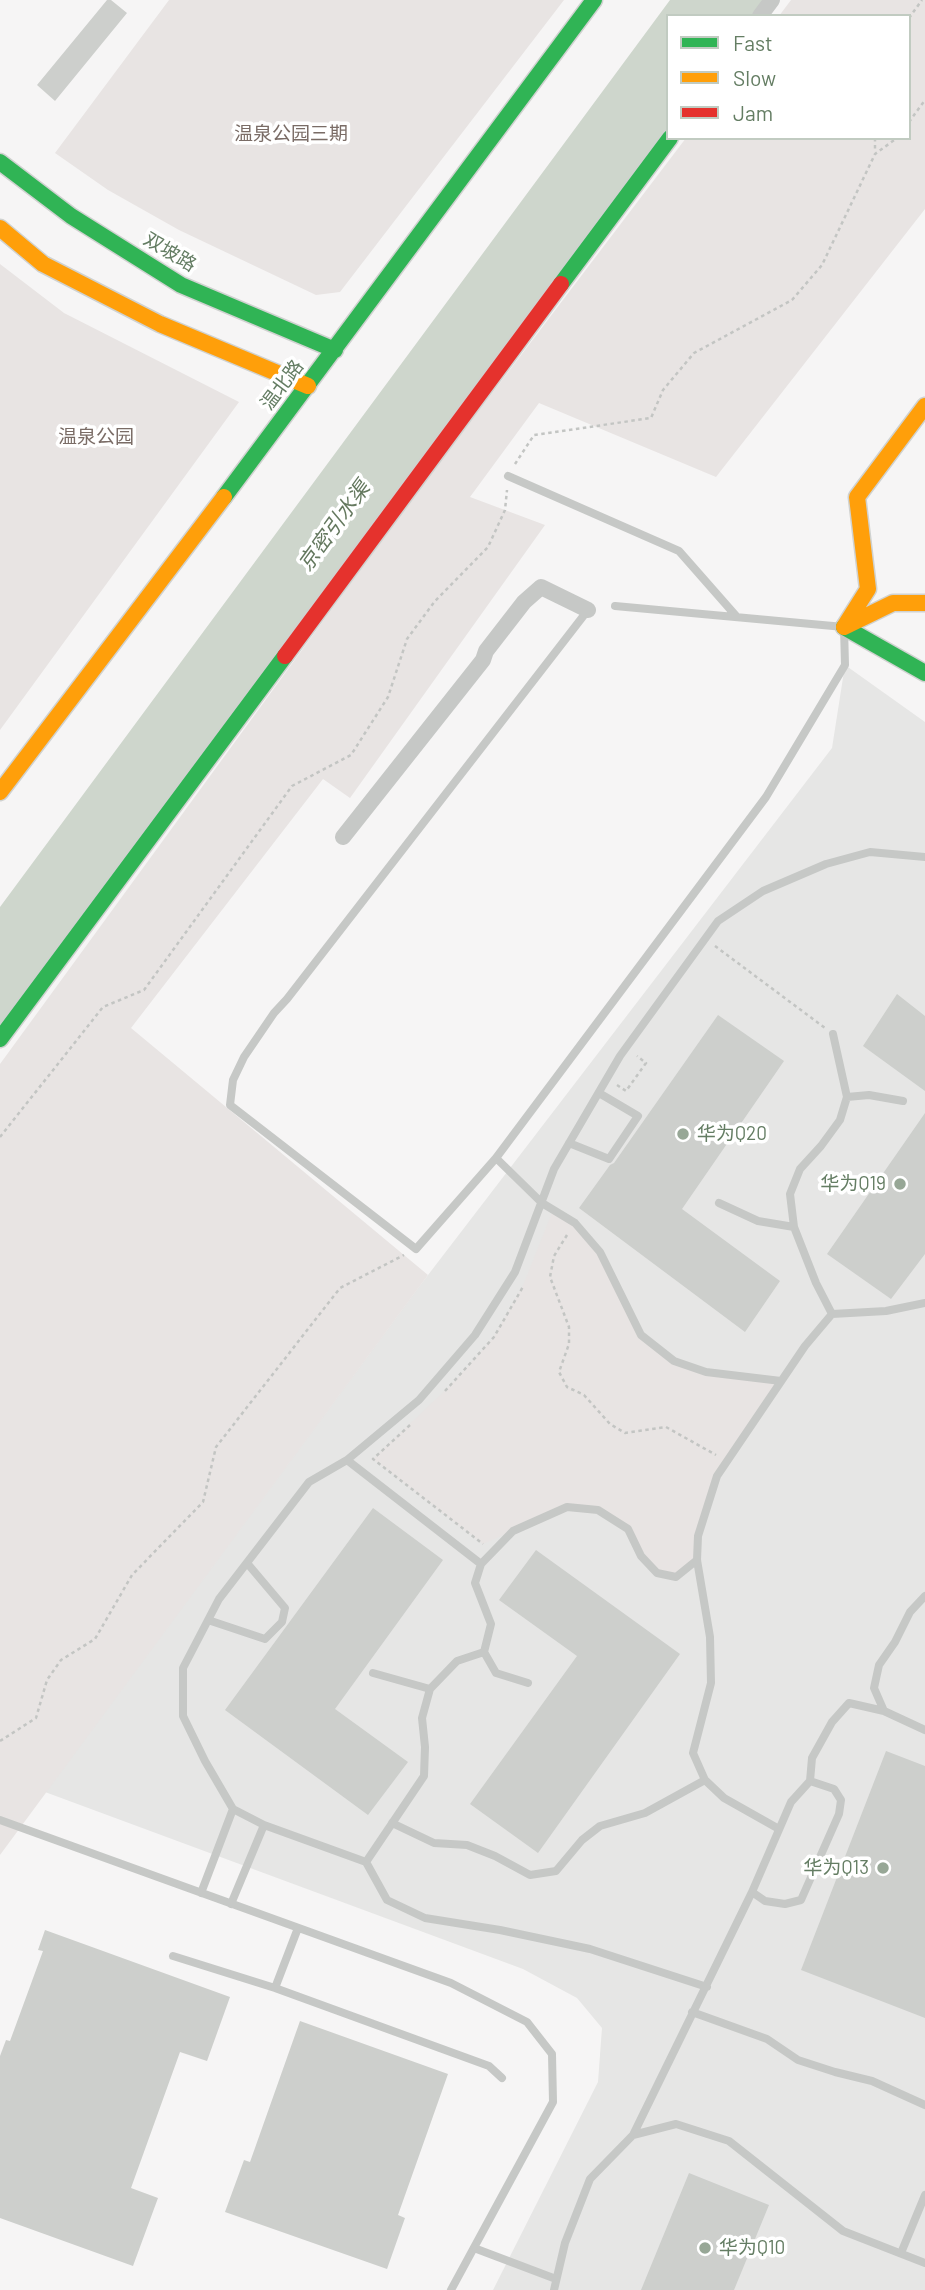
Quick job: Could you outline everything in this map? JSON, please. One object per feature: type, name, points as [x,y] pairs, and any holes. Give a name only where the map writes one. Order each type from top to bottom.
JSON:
[{"type":"main road","name":"温北路","points":[[0,792],[335,350],[594,0]]},
{"type":"main road","points":[[0,1039],[669,140]]},
{"type":"main road","name":"双坡路","points":[[0,162],[71,216],[181,285],[335,350]]},
{"type":"main road","points":[[0,228],[43,264],[160,324],[308,386]]},
{"type":"main road","points":[[844,627],[869,589],[857,497],[925,406]]},
{"type":"main road","points":[[844,627],[893,603],[925,603]]},
{"type":"main road","points":[[844,627],[925,673]]},
{"type":"street","points":[[343,837],[483,660],[486,651],[523,602],[541,587],[588,610]]},
{"type":"lane","points":[[508,476],[679,551],[737,617]]},
{"type":"lane","points":[[588,610],[288,999],[274,1013],[244,1057],[233,1080],[230,1105],[416,1249],[496,1158],[766,797],[845,665],[844,627],[615,606]]},
{"type":"lane","points":[[707,1987],[590,1949],[425,1918],[387,1900],[366,1862],[264,1825],[233,1809],[183,1716],[183,1668],[219,1599],[309,1482],[347,1460],[419,1400],[475,1335],[515,1272],[554,1169],[620,1056],[718,921],[763,891],[826,864],[870,852],[925,857]]},
{"type":"lane","points":[[832,1314],[794,1227],[790,1194],[800,1169],[840,1119],[847,1097],[833,1034]]},
{"type":"lane","points":[[569,1143],[609,1160],[638,1116],[599,1093]]},
{"type":"lane","points":[[847,1097],[869,1095],[902,1101]]},
{"type":"lane","points":[[496,1158],[542,1203],[575,1223],[600,1252],[641,1335],[674,1361],[706,1373],[781,1381]]},
{"type":"lane","points":[[719,1203],[758,1222],[794,1227]]},
{"type":"lane","points":[[779,1829],[724,1798],[705,1780],[693,1753],[711,1683],[710,1637],[697,1560],[698,1536],[716,1476],[805,1346],[832,1314],[886,1311],[925,1303]]},
{"type":"lane","points":[[347,1460],[481,1564]]},
{"type":"lane","points":[[528,1683],[496,1673],[484,1652],[491,1624],[475,1583],[481,1564],[513,1531],[567,1507],[598,1510],[628,1530],[641,1556],[657,1573],[676,1577],[697,1560]]},
{"type":"lane","points":[[208,1620],[265,1639],[282,1622],[285,1608],[247,1563]]},
{"type":"lane","points":[[884,1710],[874,1688],[879,1665],[895,1642],[910,1612],[925,1596]]},
{"type":"lane","points":[[366,1862],[424,1776],[422,1718],[430,1689],[457,1661],[484,1652]]},
{"type":"lane","points":[[373,1673],[430,1689]]},
{"type":"lane","points":[[554,2290],[565,2243],[590,2179],[633,2135],[692,2012],[707,1987],[792,1802],[810,1781],[812,1758],[832,1722],[849,1703],[884,1710],[925,1730]]},
{"type":"lane","points":[[392,1823],[434,1843],[467,1845],[495,1856],[530,1875],[556,1871],[582,1840],[600,1826],[645,1813],[705,1780]]},
{"type":"lane","points":[[752,1892],[765,1901],[785,1904],[801,1900],[839,1814],[841,1800],[834,1789],[810,1781]]},
{"type":"lane","points":[[201,1893],[233,1809]]},
{"type":"lane","points":[[0,1820],[451,1983],[527,2022],[552,2054],[553,2102],[451,2290]]},
{"type":"lane","points":[[232,1904],[264,1825]]},
{"type":"lane","points":[[275,1988],[298,1928]]},
{"type":"lane","points":[[173,1956],[275,1988],[489,2066],[502,2078]]},
{"type":"lane","points":[[692,2012],[767,2039],[798,2060],[872,2081],[925,2105]]},
{"type":"lane","points":[[633,2135],[676,2124],[729,2141],[843,2231],[925,2263]]},
{"type":"lane","points":[[901,2253],[925,2195]]},
{"type":"lane","points":[[474,2248],[556,2279]]},
{"type":"path","points":[[911,15],[922,0]]},
{"type":"path","points":[[911,119],[925,100]]},
{"type":"path","points":[[0,1138],[103,1007],[144,990],[292,786],[351,755],[388,697],[407,639],[435,601],[488,547],[505,510],[508,476],[534,435],[651,418],[663,390],[694,353],[792,300],[822,265],[875,154],[875,140]]},
{"type":"path","points":[[875,154],[894,140]]},
{"type":"path","points":[[705,939],[833,1034]]},
{"type":"path","points":[[575,1223],[554,1256],[550,1277],[569,1327],[569,1344],[559,1372],[568,1387],[584,1395],[610,1424],[625,1433],[666,1427],[726,1461]]},
{"type":"path","points":[[0,1741],[36,1718],[47,1680],[61,1660],[95,1639],[132,1575],[203,1503],[216,1447],[340,1287],[416,1249]]},
{"type":"path","points":[[445,1391],[494,1337],[527,1275]]},
{"type":"path","points":[[416,1420],[373,1459],[483,1544],[513,1531]]},
{"type":"shaded area","points":[[845,665],[925,722],[925,2290],[493,2290],[598,2082],[602,2028],[577,1998],[523,1969],[45,1792],[415,1292],[832,748]]},
{"type":"green space","name":"温泉公园三期","points":[[169,0],[564,0],[340,292],[316,295],[179,230],[108,190],[55,153]]},
{"type":"green space","points":[[791,0],[925,0],[925,209],[716,477],[539,403],[470,497],[545,525],[350,798],[323,779],[131,1028],[428,1275],[0,1855],[0,1064],[423,484],[684,140],[911,140],[911,14],[780,14]]},
{"type":"green space","name":"温泉公园","points":[[0,264],[64,313],[239,402],[0,730]]},
{"type":"green space","points":[[553,1210],[575,1223],[600,1252],[641,1335],[673,1361],[706,1372],[781,1381],[717,1476],[698,1536],[697,1560],[676,1577],[657,1573],[628,1529],[598,1510],[567,1507],[483,1544],[373,1459],[455,1381],[494,1337],[522,1288]]},
{"type":"water","name":"京密引水渠","points":[[670,0],[766,0],[756,14],[666,14],[666,136],[0,1030],[0,907]]},
{"type":"building","points":[[107,0],[111,0],[127,13],[55,101],[37,85]]},
{"type":"building","points":[[897,994],[925,1016],[925,1091],[863,1046]]},
{"type":"building","name":"华为Q20","points":[[718,1015],[784,1061],[682,1209],[780,1281],[745,1332],[579,1208],[614,1163]]},
{"type":"building","name":"华为Q19","points":[[925,1113],[925,1254],[891,1299],[827,1254]]},
{"type":"building","points":[[373,1508],[443,1560],[335,1709],[408,1762],[368,1815],[225,1710]]},
{"type":"building","points":[[536,1550],[680,1654],[538,1853],[470,1804],[577,1656],[499,1600]]},
{"type":"building","name":"华为Q13","points":[[886,1751],[925,1766],[925,2018],[801,1970]]},
{"type":"building","points":[[45,1930],[230,1997],[207,2061],[180,2052],[131,2188],[158,2198],[133,2266],[0,2218],[0,2056],[6,2040],[10,2041],[43,1951],[38,1950]]},
{"type":"building","points":[[300,2021],[448,2074],[398,2215],[405,2218],[387,2269],[225,2212],[244,2160],[250,2162]]},
{"type":"building","name":"华为Q10","points":[[689,2173],[769,2205],[734,2290],[641,2290]]},
{"type":"traffic: fast","points":[[224,497],[594,0]]},
{"type":"traffic: fast","points":[[561,284],[669,140]]},
{"type":"traffic: fast","points":[[0,162],[71,216],[181,285],[335,350]]},
{"type":"traffic: fast","points":[[844,627],[925,673]]},
{"type":"traffic: fast","points":[[0,1039],[285,656]]},
{"type":"traffic: slow","points":[[0,228],[43,264],[160,324],[308,386]]},
{"type":"traffic: slow","points":[[844,627],[868,589],[857,497],[925,406]]},
{"type":"traffic: slow","points":[[0,792],[224,497]]},
{"type":"traffic: slow","points":[[844,627],[893,603],[925,603]]},
{"type":"traffic: jam","points":[[285,656],[561,284]]},
{"type":"place","name":"华为Q20","points":[[683,1134]]},
{"type":"place","name":"华为Q19","points":[[900,1184]]},
{"type":"place","name":"华为Q13","points":[[883,1868]]},
{"type":"place","name":"华为Q10","points":[[705,2248]]}]
